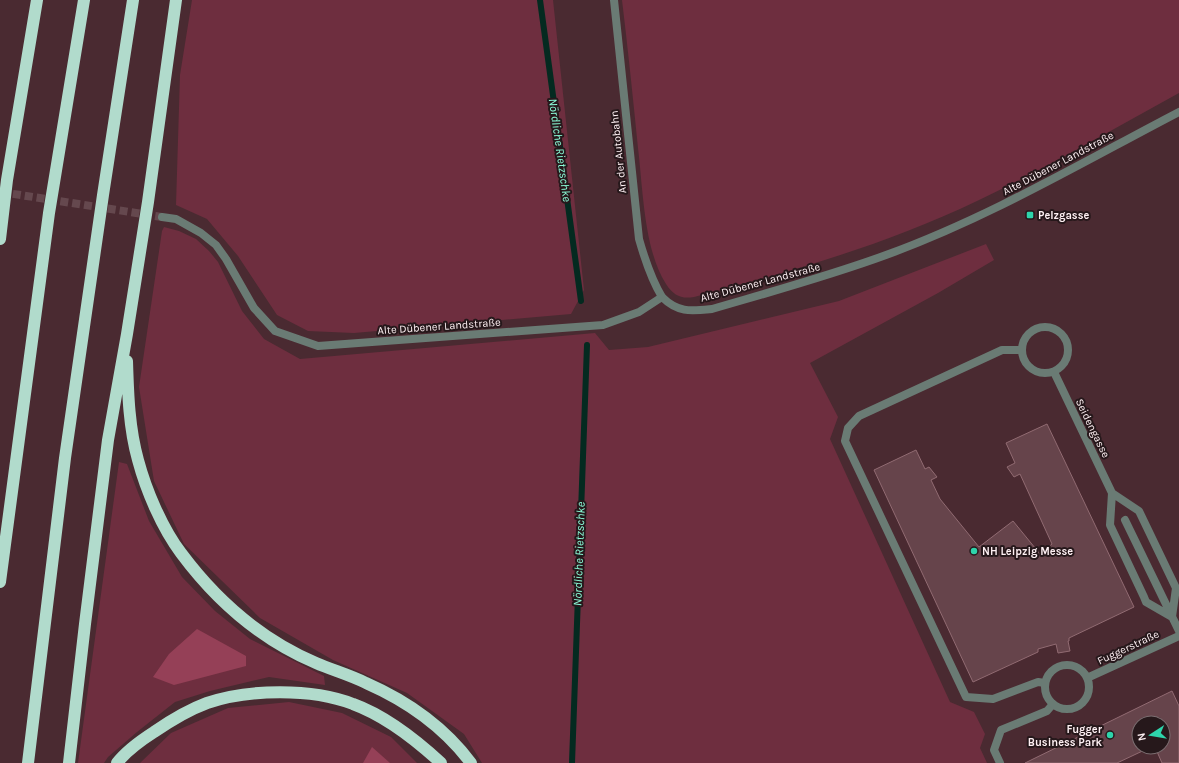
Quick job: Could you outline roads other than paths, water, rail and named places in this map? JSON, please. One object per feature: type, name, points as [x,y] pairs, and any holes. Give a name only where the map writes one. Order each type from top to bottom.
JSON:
[{"type":"highway","points":[[0,232],[7,180],[37,0]]},
{"type":"highway","points":[[0,582],[49,213],[84,0]]},
{"type":"highway","points":[[28,763],[65,458],[102,195],[133,0]]},
{"type":"highway","points":[[69,763],[85,616],[108,440],[144,228],[176,0]]},
{"type":"highway","points":[[127,334],[128,387],[131,426],[138,459],[154,505],[167,532],[180,552],[222,601],[255,628],[274,641],[315,662],[366,682],[406,703],[423,715],[455,743],[471,763]]},
{"type":"highway","points":[[117,763],[137,743],[194,709],[208,703],[233,697],[275,692],[327,697],[353,704],[381,717],[402,730],[441,763]]},
{"type":"street","name":"An der Autobahn","points":[[614,0],[639,239],[655,286],[662,298]]},
{"type":"street","name":"Alte Dübener Landstraße","points":[[162,217],[176,219],[201,232],[216,245],[226,258],[254,308],[275,331],[318,346],[603,325],[639,312],[662,298],[674,308],[685,310],[712,309],[821,277],[886,255],[948,230],[1022,195],[1179,112]]},
{"type":"street","points":[[1042,326],[1049,326],[1056,329],[1067,340],[1069,347],[1065,362],[1060,368],[1054,372],[1046,373],[1032,369],[1023,357],[1022,350],[1025,337],[1034,329],[1042,326]]},
{"type":"street","points":[[1022,350],[1002,350],[859,416],[848,428],[845,441],[966,697],[993,699],[1038,682],[1045,683]]},
{"type":"street","name":"Seidengasse","points":[[1054,372],[1112,493]]},
{"type":"street","points":[[1112,493],[1139,511],[1176,588],[1172,617]]},
{"type":"street","points":[[1112,493],[1110,525],[1146,602],[1172,617]]},
{"type":"street","points":[[1125,520],[1179,631]]},
{"type":"street","name":"Fuggerstraße","points":[[1087,678],[1179,636]]},
{"type":"street","points":[[1066,665],[1077,667],[1087,678],[1089,688],[1087,696],[1082,702],[1071,708],[1064,709],[1053,704],[1048,698],[1045,683],[1052,671],[1058,667],[1066,665]]},
{"type":"street","points":[[1000,763],[994,750],[1001,730],[1047,711],[1053,704]]},
{"type":"waterway","name":"Nördliche Rietzschke","points":[[540,0],[581,301]]},
{"type":"waterway","name":"Nördliche Rietzschke","points":[[572,763],[587,345]]},
{"type":"tunnel","points":[[1,192],[162,217]]},
{"type":"place","name":"Pelzgasse","points":[[1030,215]]},
{"type":"place","name":"NH Leipzig Messe","points":[[974,551]]},
{"type":"place","name":"Fugger Business Park","points":[[1110,735]]}]
